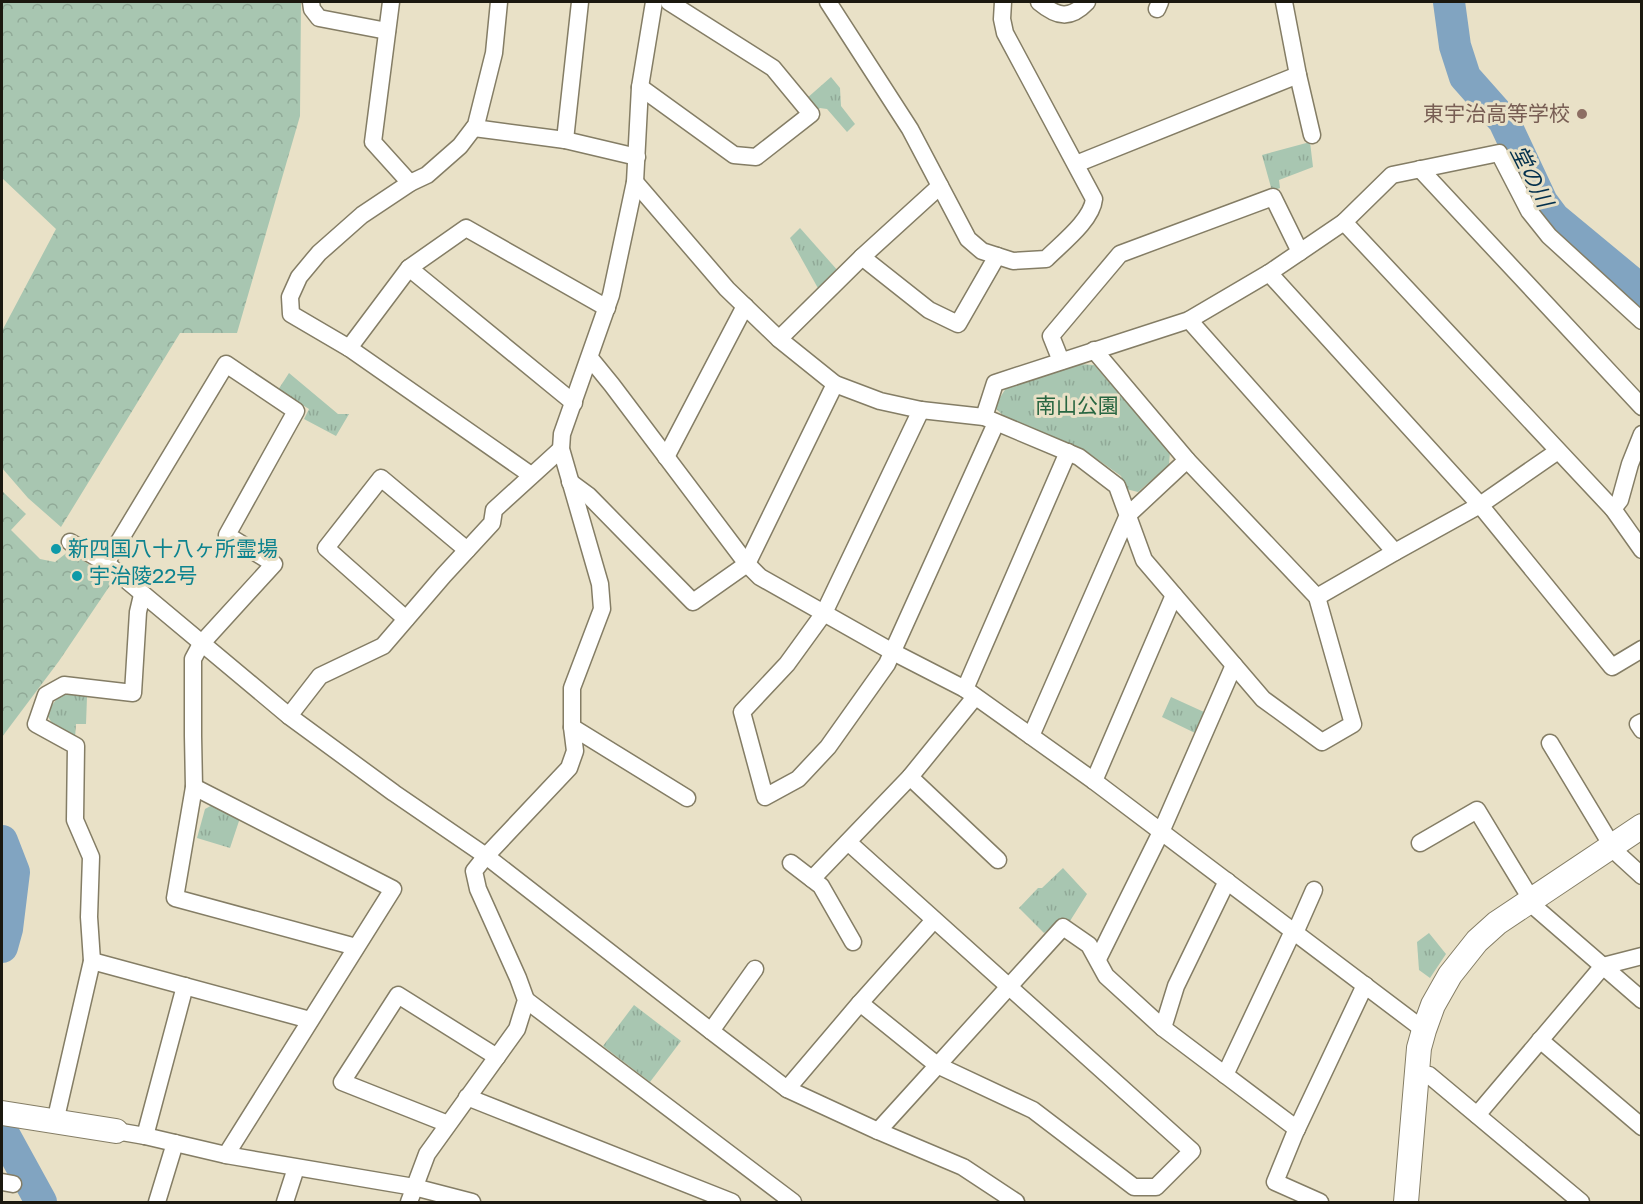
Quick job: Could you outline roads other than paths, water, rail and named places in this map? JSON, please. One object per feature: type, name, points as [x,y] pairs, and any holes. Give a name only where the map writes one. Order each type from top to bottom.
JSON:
[{"type":"street","points":[[311,2],[312,9],[319,18],[387,32]]},
{"type":"street","points":[[391,2],[374,142],[410,183]]},
{"type":"street","points":[[499,2],[494,53],[476,125],[460,146],[427,175],[410,183],[362,215],[319,253],[299,277],[290,297],[291,314],[349,348],[531,475]]},
{"type":"street","points":[[565,140],[580,2]]},
{"type":"street","points":[[654,2],[640,87],[635,182],[611,295],[562,434],[561,449],[600,584],[602,609],[572,688],[572,727],[575,751],[569,768],[474,871],[478,890],[526,1000],[788,1201]]},
{"type":"street","points":[[640,87],[734,155],[756,157],[811,114],[773,68],[669,2]]},
{"type":"street","points":[[828,2],[910,129],[968,239],[982,251],[1013,261],[1046,258],[1088,217],[1094,199],[1005,33],[1002,19],[1003,2]]},
{"type":"street","points":[[1039,2],[1049,10],[1063,16],[1078,11],[1087,2]]},
{"type":"street","points":[[1284,2],[1312,135]]},
{"type":"street","points":[[1076,164],[1298,75]]},
{"type":"street","points":[[474,128],[565,140],[637,157]]},
{"type":"street","points":[[921,410],[824,613],[787,664],[742,711],[765,797],[798,779],[828,747],[887,664],[990,420],[995,384],[1189,320],[1269,273],[1344,222],[1392,175],[1499,153],[1529,211],[1549,236],[1641,321]]},
{"type":"street","points":[[1420,169],[1641,407]]},
{"type":"street","points":[[635,182],[728,289],[779,339],[836,384],[879,401],[990,420],[1079,457],[1117,486],[1144,560],[1263,699],[1322,742],[1353,724],[1317,597],[1187,460],[1094,350]]},
{"type":"street","points":[[779,339],[862,257],[940,186]]},
{"type":"street","points":[[1061,361],[1051,336],[1120,254],[1273,196],[1300,252]]},
{"type":"street","points":[[1344,222],[1613,509],[1641,550]]},
{"type":"street","points":[[349,348],[409,268],[466,228],[607,308]]},
{"type":"street","points":[[862,257],[929,310],[958,324],[997,256]]},
{"type":"street","points":[[409,268],[574,403]]},
{"type":"street","points":[[1269,273],[1480,505],[1612,667],[1641,649]]},
{"type":"street","points":[[666,457],[745,306]]},
{"type":"street","points":[[1189,320],[1395,552]]},
{"type":"street","points":[[590,358],[747,564],[760,577],[970,693],[1094,781],[1424,1030]]},
{"type":"street","points":[[106,563],[226,364],[296,411],[227,535],[274,564],[201,644],[194,659],[194,787],[175,898],[357,947]]},
{"type":"street","points":[[570,482],[589,496],[693,602],[747,564],[836,384]]},
{"type":"street","points":[[1613,509],[1620,501],[1641,434]]},
{"type":"street","points":[[289,716],[320,676],[383,646],[492,523],[495,510],[561,449]]},
{"type":"street","points":[[1317,597],[1480,505],[1558,451]]},
{"type":"street","points":[[812,879],[910,777],[970,693],[1068,452]]},
{"type":"street","points":[[1031,736],[1128,515],[1187,460]]},
{"type":"street","points":[[406,619],[326,548],[381,478],[467,550]]},
{"type":"street","points":[[70,542],[106,563],[289,716],[486,856],[787,1089],[963,1167],[1016,1203]]},
{"type":"street","points":[[44,1120],[92,961],[89,917],[92,857],[75,820],[76,746],[36,724],[46,695],[64,685],[133,693],[138,612],[142,595]]},
{"type":"street","points":[[1094,781],[1174,595]]},
{"type":"street","points":[[1098,959],[1161,832],[1234,665]]},
{"type":"street","points":[[1641,722],[1638,724],[1641,730]]},
{"type":"street","points":[[572,727],[687,798]]},
{"type":"street","points":[[1550,743],[1612,846],[1641,876]]},
{"type":"street","points":[[910,777],[998,860]]},
{"type":"street","points":[[194,787],[393,890],[226,1155]]},
{"type":"street","points":[[1420,843],[1477,810],[1537,909],[1641,1000]]},
{"type":"street","points":[[1410,1199],[1419,1048],[1438,995],[1462,958],[1497,923],[1641,826]]},
{"type":"street","points":[[848,842],[1192,1151],[1156,1187],[1134,1187],[1033,1110],[937,1065],[860,1003]]},
{"type":"street","points":[[791,863],[821,886],[853,942]]},
{"type":"street","points":[[1163,1028],[1176,986],[1227,881]]},
{"type":"street","points":[[1225,1075],[1314,890]]},
{"type":"street","points":[[787,1089],[934,920]]},
{"type":"street","points":[[878,1131],[1062,927],[1089,945],[1106,976],[1163,1028],[1297,1129]]},
{"type":"street","points":[[1477,1115],[1603,966],[1641,956]]},
{"type":"street","points":[[92,961],[310,1020]]},
{"type":"street","points":[[711,1031],[755,969]]},
{"type":"street","points":[[1320,1203],[1275,1182],[1297,1129],[1365,985]]},
{"type":"street","points":[[146,1136],[185,986]]},
{"type":"street","points":[[448,1124],[342,1082],[398,995],[497,1057]]},
{"type":"street","points":[[411,1195],[427,1154],[517,1029],[526,1000]]},
{"type":"street","points":[[1540,1040],[1641,1126]]},
{"type":"street","points":[[1417,1073],[1429,1075],[1581,1203]]},
{"type":"street","points":[[467,1097],[732,1203]]},
{"type":"street","points":[[2,1113],[146,1136],[411,1195],[472,1203]]},
{"type":"street","points":[[157,1203],[175,1143]]},
{"type":"street","points":[[285,1203],[296,1168]]},
{"type":"waterway","name":"堂の川","points":[[1449,2],[1455,46],[1465,77],[1504,121],[1542,202],[1554,218],[1642,291]]},
{"type":"waterway","points":[[2,841],[14,872],[7,929],[2,947]]},
{"type":"waterway","points":[[2,1131],[41,1202]]},
{"type":"place","name":"東宇治高等学校","points":[[1582,114]]},
{"type":"place","name":"新四国八十八ヶ所霊場","points":[[56,549]]},
{"type":"place","name":"宇治陵22号","points":[[77,576]]},
{"type":"park label","name":"南山公園","points":[[1077,406]]}]
